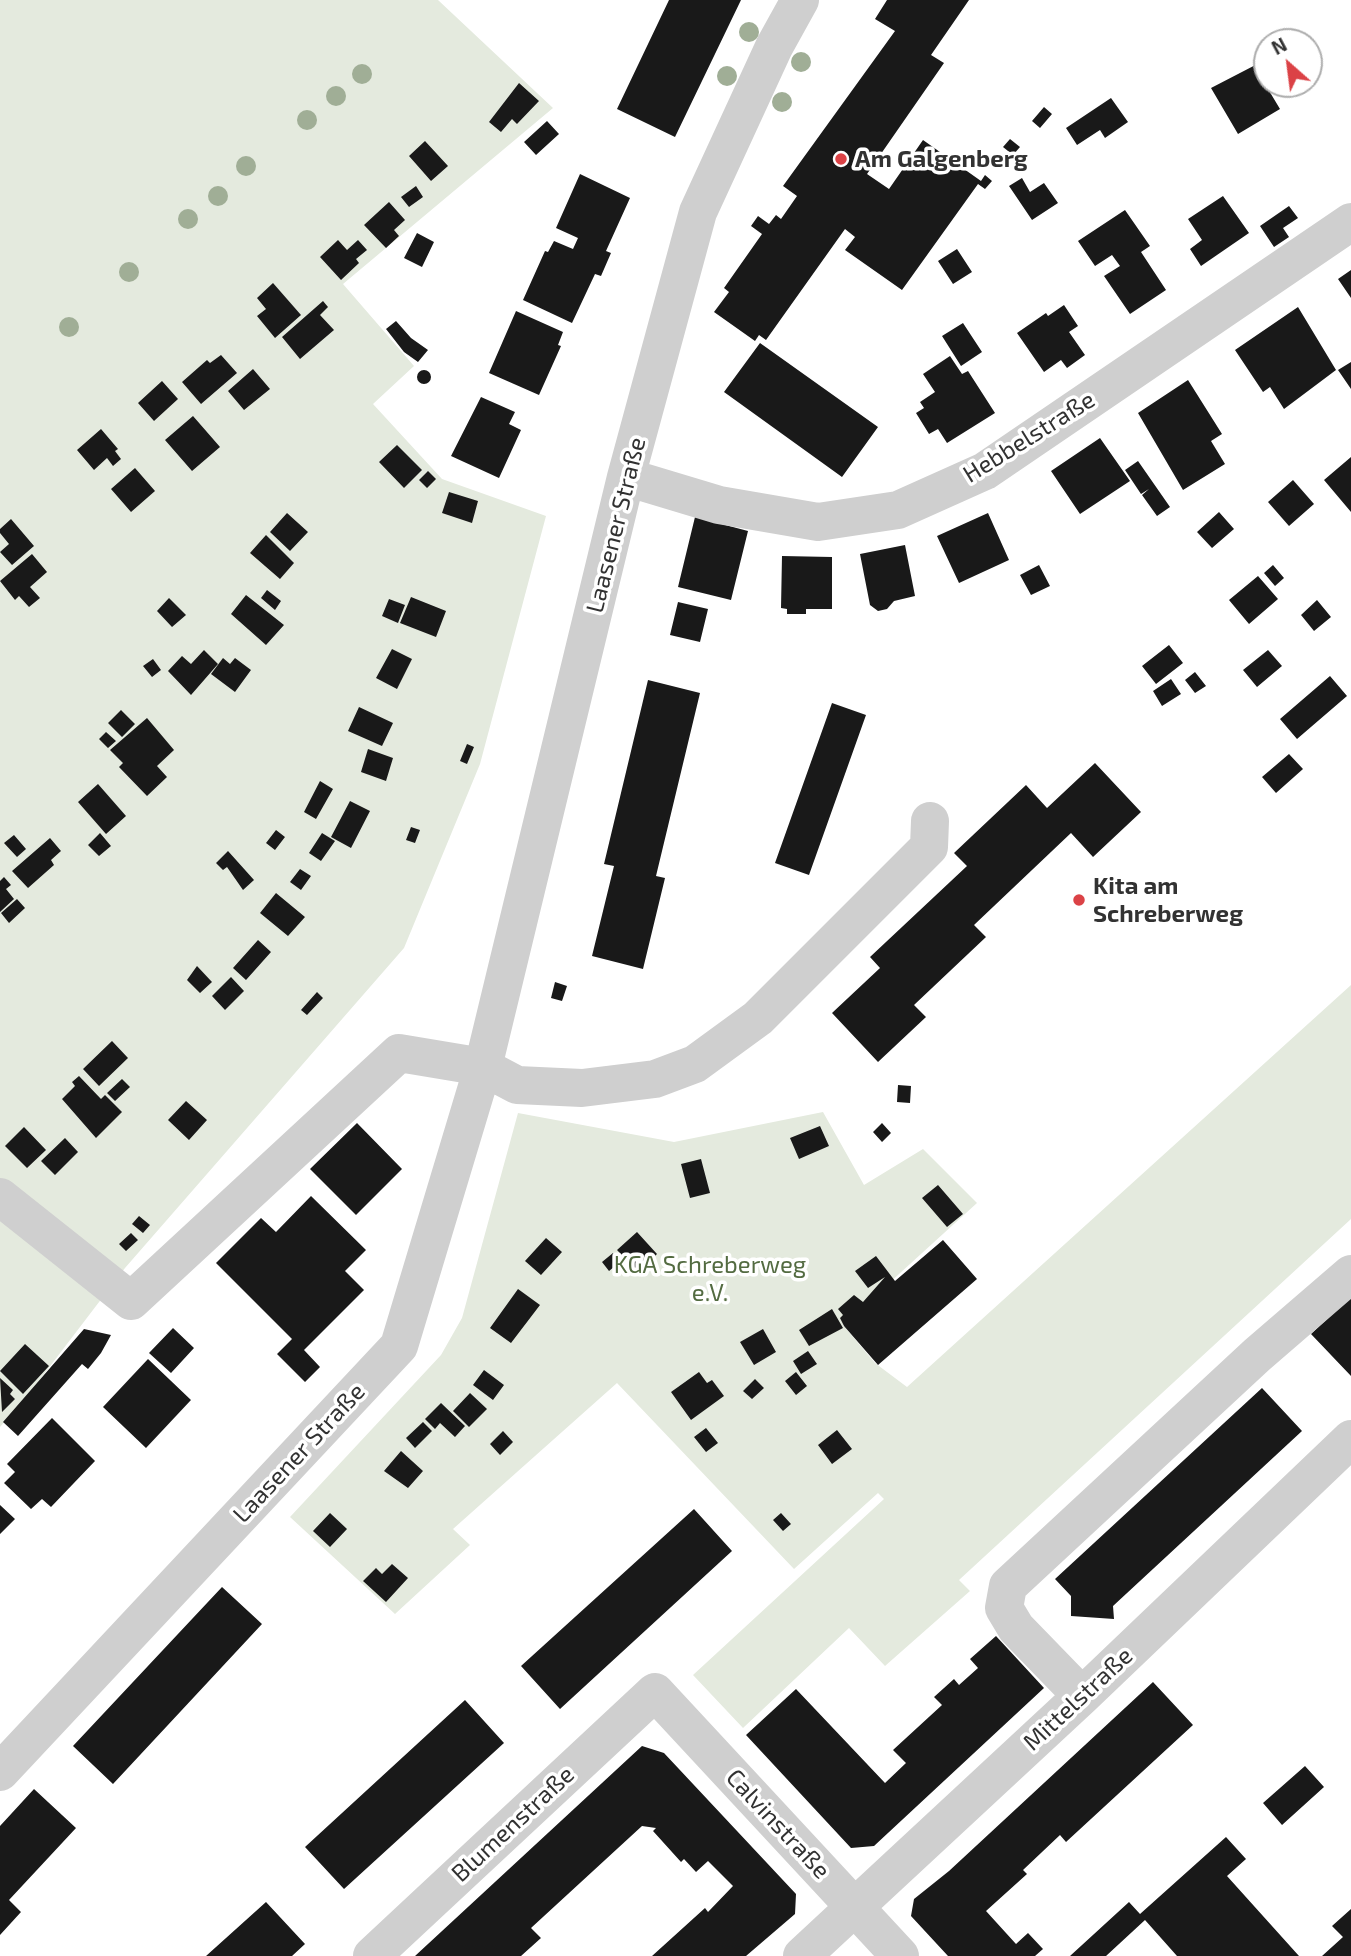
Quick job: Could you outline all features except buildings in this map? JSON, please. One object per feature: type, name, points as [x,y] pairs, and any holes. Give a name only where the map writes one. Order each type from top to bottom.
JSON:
[{"type":"street","name":"Laasener Straße","points":[[0,1772],[398,1346],[483,1067],[626,477],[698,212],[774,47],[800,0]]},
{"type":"street","name":"Hebbelstraße","points":[[626,477],[719,505],[818,522],[898,510],[985,471],[1351,222]]},
{"type":"street","points":[[0,1197],[131,1301],[399,1053],[483,1067],[517,1085],[582,1088],[656,1079],[695,1064],[758,1018],[929,847],[930,821]]},
{"type":"street","points":[[1082,1696],[1016,1628],[1004,1608],[1008,1586],[1257,1355],[1351,1274]]},
{"type":"street","name":"Mittelstraße","points":[[802,1956],[1082,1696],[1351,1439]]},
{"type":"street","name":"Calvinstraße","points":[[655,1692],[900,1956]]},
{"type":"street","name":"Blumenstraße","points":[[372,1956],[655,1692]]},
{"type":"green space","points":[[0,0],[438,0],[553,108],[343,284],[414,366],[373,404],[442,479],[546,516],[480,764],[404,948],[125,1268],[25,1399],[0,1427]]},
{"type":"green space","name":"KGA Schreberweg e.V.","points":[[1351,985],[1351,1219],[959,1580],[970,1591],[885,1666],[849,1628],[743,1728],[693,1675],[884,1499],[878,1493],[794,1569],[617,1383],[453,1529],[470,1545],[395,1614],[290,1517],[441,1355],[462,1318],[518,1113],[674,1142],[823,1112],[864,1185],[923,1149],[977,1203],[843,1325],[875,1363],[907,1387]]},
{"type":"place","name":"Am Galgenberg","points":[[841,159]]},
{"type":"place","name":"Kita am Schreberweg","points":[[1079,900]]}]
